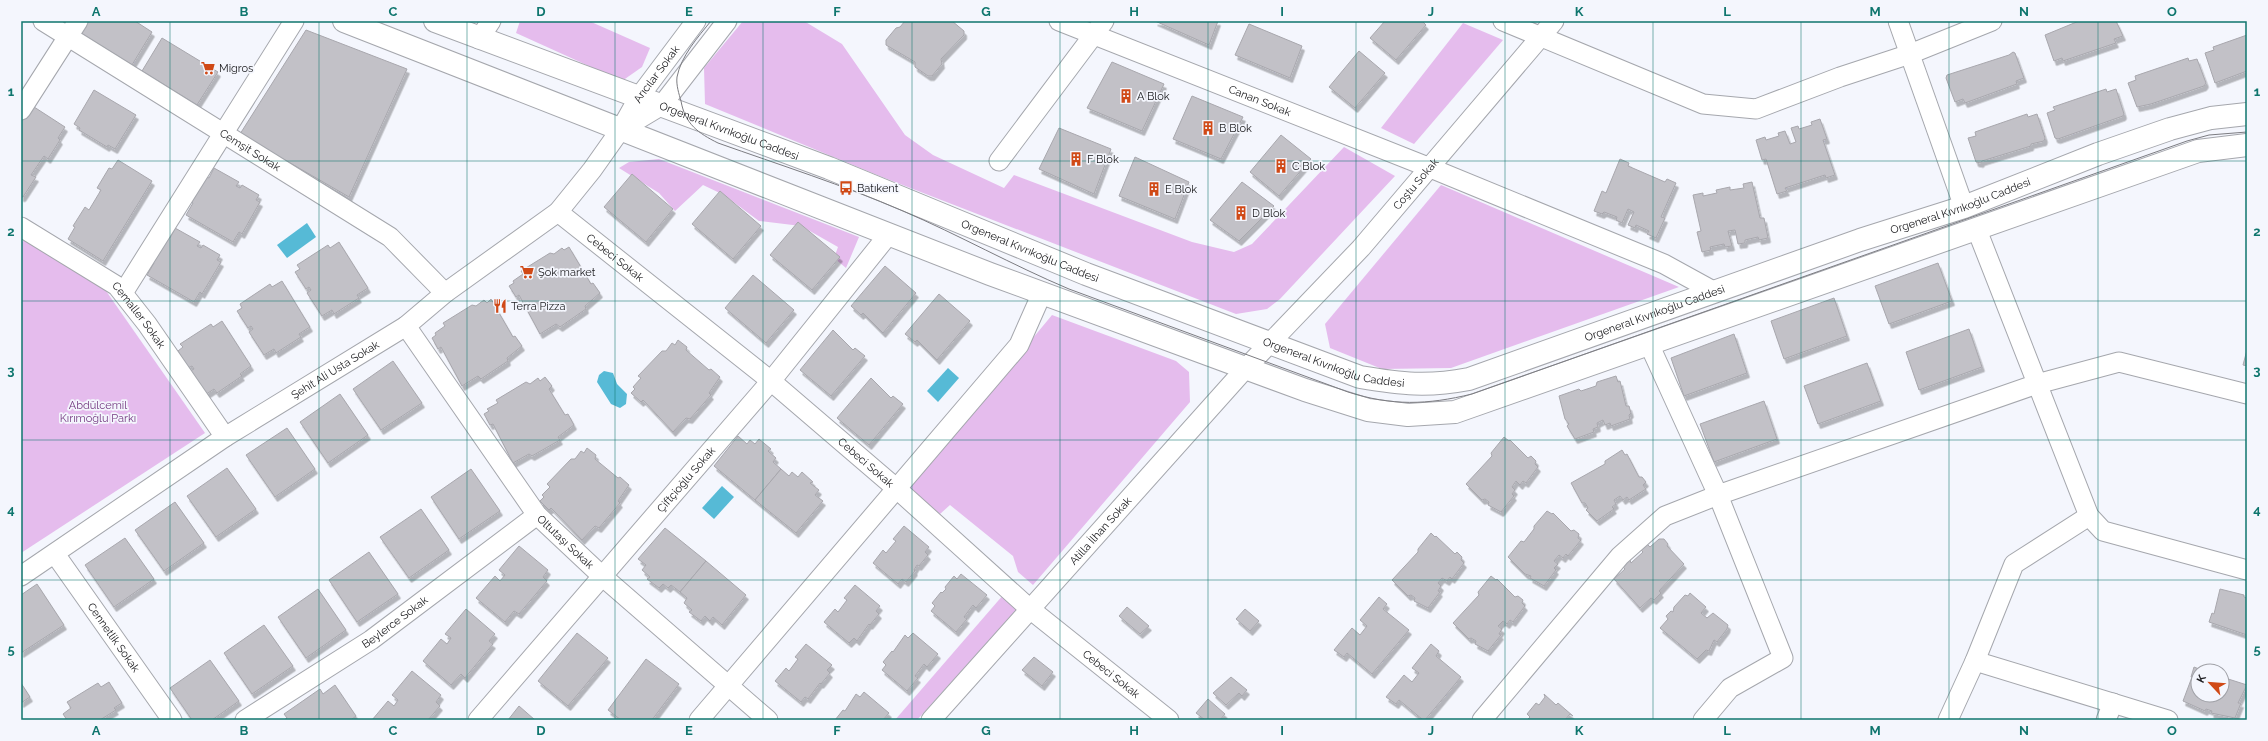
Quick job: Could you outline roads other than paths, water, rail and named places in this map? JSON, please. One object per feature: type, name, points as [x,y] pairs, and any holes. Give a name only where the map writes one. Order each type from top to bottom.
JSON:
[{"type":"main road","points":[[344,21],[888,234],[1245,369],[1368,410],[1408,415],[1456,412],[2198,151],[2247,145]]},
{"type":"main road","name":"Orgeneral Kıvrıkoğlu Caddesi","points":[[435,21],[479,39],[662,105],[708,124],[829,168],[1086,274],[1271,342],[1360,377],[1408,385],[1442,384],[1469,379],[1860,240],[1964,207],[2098,154],[2170,129],[2211,118],[2247,114]]},
{"type":"street","name":"Cemşit Sokak","points":[[43,21],[73,29],[224,134],[390,237],[445,293]]},
{"type":"street","points":[[122,293],[224,134],[294,21]]},
{"type":"street","points":[[479,39],[491,21]]},
{"type":"street","name":"Arıcılar Sokak","points":[[621,129],[639,97],[696,21]]},
{"type":"street","points":[[621,129],[662,105],[727,21]]},
{"type":"street","name":"Canan Sokak","points":[[1059,21],[1098,28],[1428,167],[1664,264],[1715,292]]},
{"type":"street","points":[[1503,21],[1540,38],[1704,104],[1756,109],[1840,77],[1910,54],[1992,21]]},
{"type":"street","name":"Coştu Sokak","points":[[1271,342],[1361,248],[1428,167],[1554,21]]},
{"type":"street","points":[[1898,21],[1964,207]]},
{"type":"street","points":[[999,161],[1098,28]]},
{"type":"street","points":[[21,110],[73,29]]},
{"type":"street","name":"Şehit Ali Usta Sokak","points":[[21,576],[56,554],[225,437],[406,326],[445,293],[558,212],[621,129]]},
{"type":"street","name":"Cebeci Sokak","points":[[558,212],[770,381],[897,490],[1030,609],[1169,720]]},
{"type":"street","name":"Cemaller Sokak","points":[[22,229],[117,286],[147,324],[225,437]]},
{"type":"street","points":[[1977,230],[2089,516],[2103,531],[2247,570]]},
{"type":"street","name":"Çiftçioğlu Sokak","points":[[478,720],[770,381],[888,234]]},
{"type":"street","points":[[699,720],[897,490],[1019,345],[1042,293]]},
{"type":"street","name":"Oltutaşı Sokak","points":[[406,326],[537,515],[602,576],[768,720]]},
{"type":"street","name":"Atilla İlhan Sokak","points":[[931,720],[1245,369],[1271,342]]},
{"type":"street","points":[[1649,344],[1718,495],[1783,658],[1730,688],[1703,720]]},
{"type":"street","points":[[1482,720],[1620,556],[1665,516],[1718,495],[2037,384],[2119,362],[2247,394]]},
{"type":"street","name":"Beylerce Sokak","points":[[245,720],[371,640],[537,515]]},
{"type":"street","points":[[1948,720],[1975,660],[2014,564],[2089,516]]},
{"type":"street","name":"Cennetlik Sokak","points":[[56,554],[172,720]]},
{"type":"street","points":[[1975,660],[2110,712],[2168,720]]},
{"type":"water","points":[[307,223],[316,237],[287,258],[277,245]]},
{"type":"water","points":[[948,368],[959,378],[938,402],[927,391]]},
{"type":"water","points":[[604,371],[613,373],[617,384],[627,394],[626,404],[620,408],[611,404],[597,382],[599,375]]},
{"type":"water","points":[[722,486],[734,497],[714,519],[702,508]]},
{"type":"tram line","points":[[711,21],[686,54],[679,69],[677,86],[683,109],[689,122],[699,131],[718,143],[858,192],[924,220],[1069,289],[1348,392],[1364,397],[1395,402],[1425,402],[1456,398],[1472,394],[2187,141],[2209,135],[2247,132]]},
{"type":"place","name":"Migros","points":[[208,68]]},
{"type":"place","name":"A Blok","points":[[1126,96]]},
{"type":"place","name":"B Blok","points":[[1208,128]]},
{"type":"place","name":"F Blok","points":[[1076,159]]},
{"type":"place","name":"C Blok","points":[[1281,166]]},
{"type":"place","name":"Batıkent","points":[[846,188]]},
{"type":"place","name":"E Blok","points":[[1154,189]]},
{"type":"place","name":"D Blok","points":[[1241,213]]},
{"type":"place","name":"Şok market","points":[[527,272]]},
{"type":"place","name":"Terra Pizza","points":[[500,306]]},
{"type":"park label","name":"Abdülcemil Kırımoğlu Parkı","points":[[98,411]]}]
